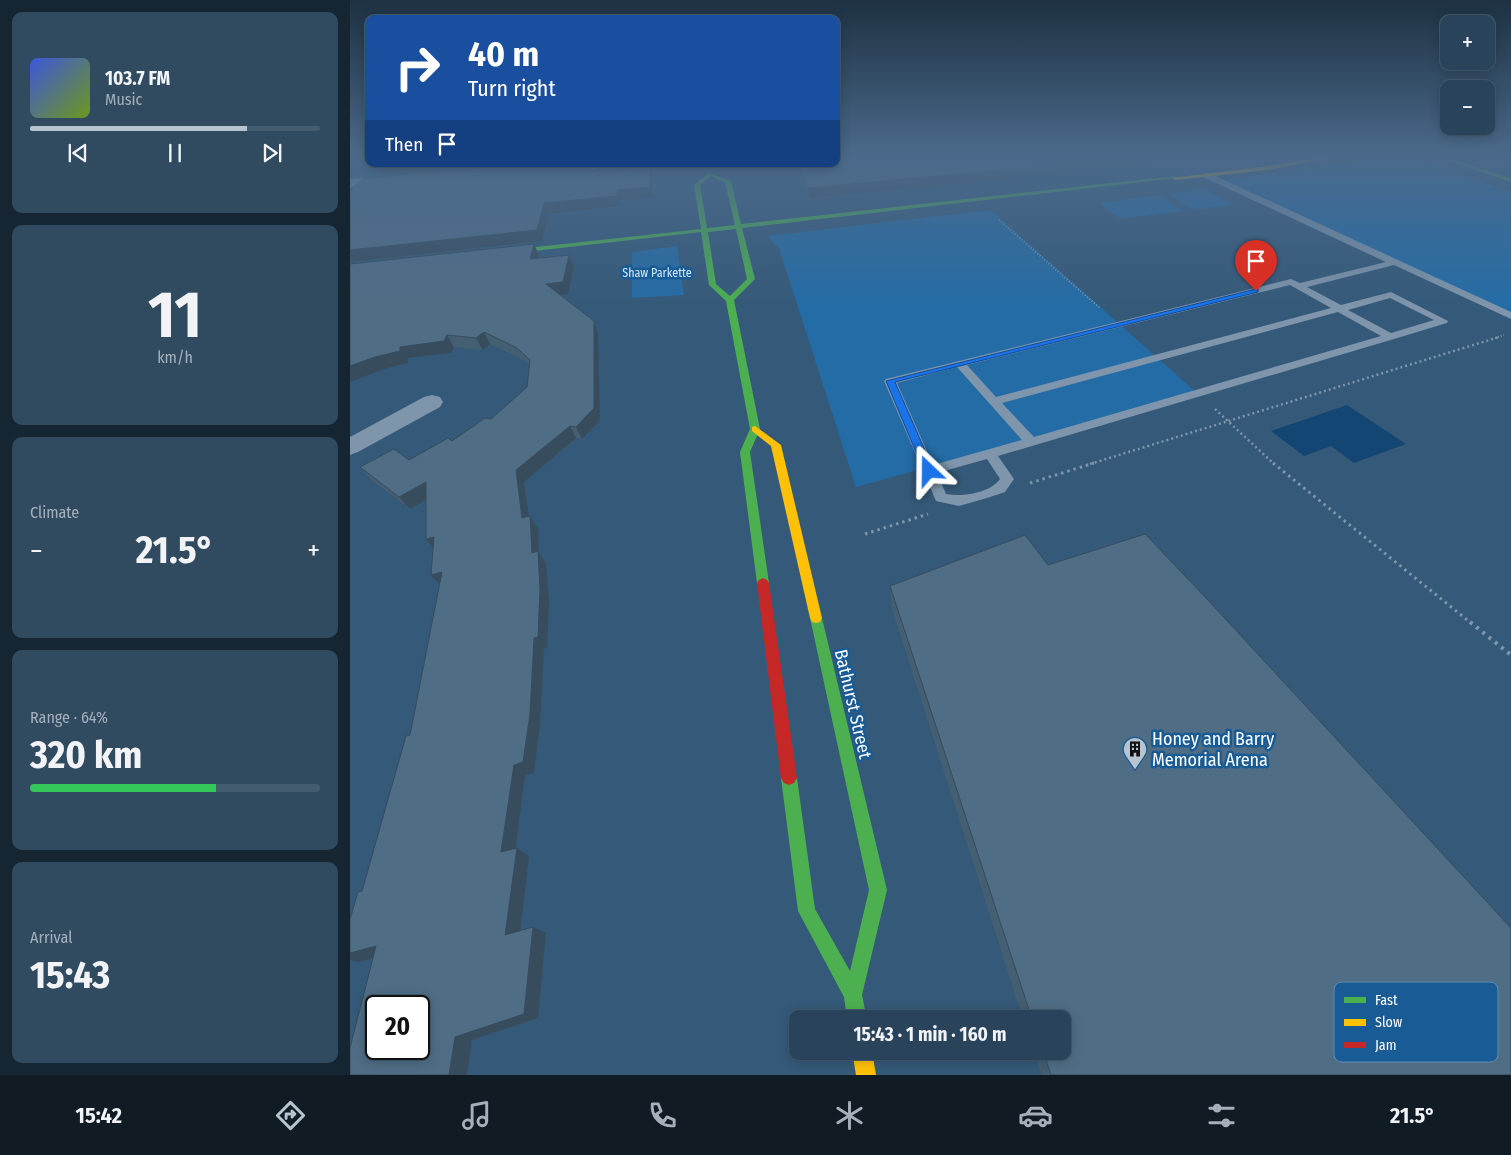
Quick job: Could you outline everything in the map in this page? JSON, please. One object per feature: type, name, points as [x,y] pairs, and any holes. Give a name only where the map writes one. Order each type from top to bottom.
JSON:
[{"type":"main road","points":[[700,207],[713,284],[730,300],[755,429]]},
{"type":"main road","points":[[730,300],[752,279],[735,207]]},
{"type":"main road","points":[[485,254],[918,207]]},
{"type":"main road","name":"Bathurst Street","points":[[854,995],[807,912],[744,452],[755,429],[776,446],[878,890],[854,995],[856,1010]]},
{"type":"main road","points":[[864,1060],[866,1075]]},
{"type":"street","points":[[350,447],[432,402]]},
{"type":"lane","points":[[1274,207],[1511,316]]},
{"type":"lane","points":[[1299,286],[1391,262]]},
{"type":"lane","points":[[990,454],[1007,480],[1000,489],[959,501],[942,498],[890,381],[1291,282],[1390,337]]},
{"type":"lane","points":[[929,471],[1442,322],[1391,295],[994,401]]},
{"type":"lane","points":[[959,363],[1031,442]]},
{"type":"path","points":[[996,216],[1005,227],[1120,325]]},
{"type":"path","points":[[1023,485],[1511,333]]},
{"type":"path","points":[[1197,393],[1286,475],[1511,655]]},
{"type":"path","points":[[864,534],[930,514]]},
{"type":"green space","points":[[1104,207],[1177,207],[1183,211],[1119,219]]},
{"type":"green space","points":[[1189,207],[1215,207],[1193,210]]},
{"type":"green space","points":[[1275,207],[1511,207],[1511,315]]},
{"type":"green space","points":[[991,210],[1197,393],[856,487],[779,248],[767,236]]},
{"type":"green space","name":"Shaw Parkette","points":[[677,246],[684,295],[632,298],[632,252]]},
{"type":"shaded area","points":[[1347,405],[1406,444],[1354,463],[1331,446],[1304,456],[1271,431]]},
{"type":"building","points":[[350,207],[543,207],[537,230],[350,250]]},
{"type":"building","points":[[534,244],[530,259],[569,255],[563,282],[546,284],[594,321],[594,408],[576,427],[570,426],[516,470],[522,518],[530,516],[532,553],[538,551],[540,589],[538,637],[534,638],[530,714],[523,762],[514,765],[501,852],[517,848],[505,935],[533,927],[524,1014],[455,1037],[449,1075],[350,1075],[350,1048],[376,946],[350,953],[350,919],[358,892],[362,891],[406,736],[410,735],[442,572],[431,575],[434,537],[426,539],[426,482],[399,497],[360,467],[394,449],[409,460],[448,438],[452,441],[485,418],[491,419],[527,387],[530,360],[517,348],[484,332],[476,338],[447,335],[444,341],[400,347],[400,351],[350,366],[350,264]]},
{"type":"building","name":"Honey and Barry Memorial Arena","points":[[1145,534],[1511,928],[1511,1075],[1051,1075],[1046,1060],[1071,1060],[1071,1010],[1029,1010],[890,586],[1025,535],[1048,565]]},
{"type":"traffic: fast","points":[[701,207],[713,285],[730,300],[755,429],[745,452],[763,583]]},
{"type":"traffic: fast","points":[[730,300],[751,279],[734,207]]},
{"type":"traffic: fast","points":[[500,253],[912,207]]},
{"type":"traffic: fast","points":[[816,618],[878,890],[853,995]]},
{"type":"traffic: fast","points":[[789,778],[807,911],[853,995],[856,1010]]},
{"type":"traffic: slow","points":[[755,429],[776,445],[816,618]]},
{"type":"traffic: slow","points":[[864,1060],[866,1075]]},
{"type":"traffic: jam","points":[[763,583],[789,778]]},
{"type":"place","name":"Honey and Barry Memorial Arena","points":[[1135,770]]},
{"type":"route","points":[[929,471],[890,381],[1256,291]]}]
